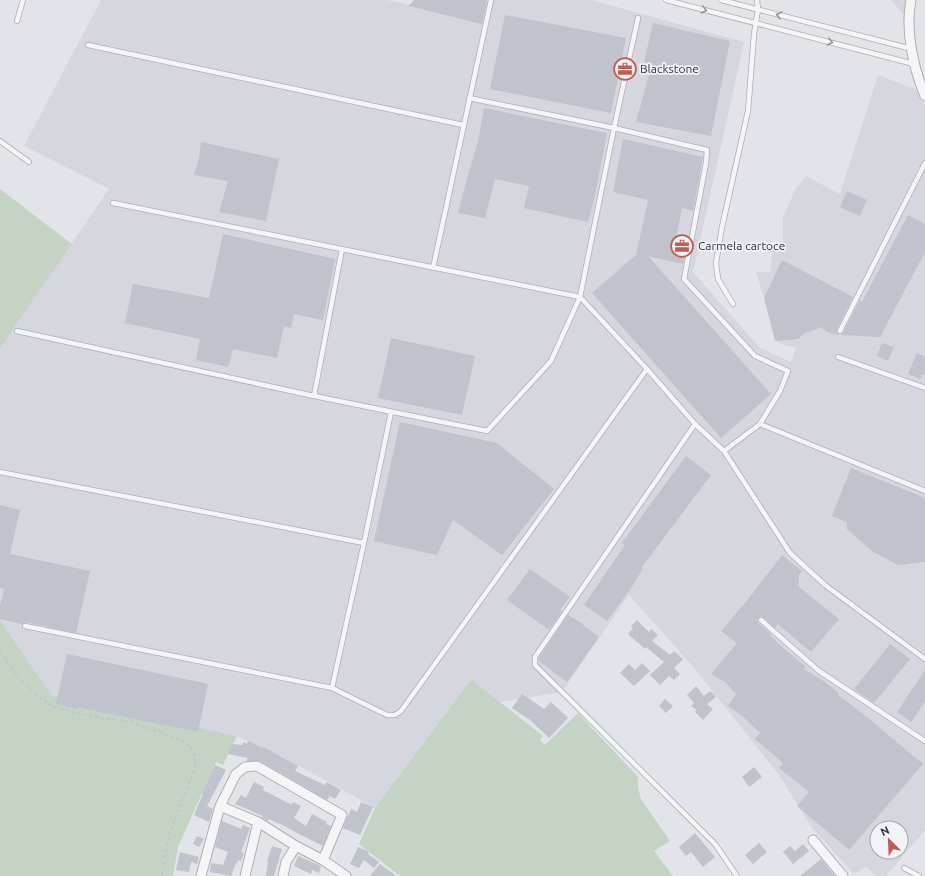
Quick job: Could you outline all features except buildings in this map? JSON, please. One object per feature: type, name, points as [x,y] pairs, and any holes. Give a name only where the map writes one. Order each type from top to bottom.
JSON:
[{"type":"street","points":[[911,0],[909,13],[912,49],[925,96]]},
{"type":"street","points":[[201,876],[220,806],[236,774],[244,767],[257,766],[342,816],[323,860]]},
{"type":"street","points":[[220,806],[258,822],[296,846],[323,860],[332,871],[346,876]]},
{"type":"street","points":[[245,876],[258,822]]},
{"type":"street","points":[[813,840],[843,876]]},
{"type":"street","points":[[283,876],[286,862],[296,846]]},
{"type":"lane","points":[[17,21],[23,0]]},
{"type":"lane","points":[[433,268],[491,0]]},
{"type":"lane","points":[[666,0],[915,64]]},
{"type":"lane","points":[[721,0],[912,49]]},
{"type":"lane","points":[[733,304],[718,279],[716,274],[716,263],[722,227],[748,111],[755,23],[758,10],[757,0]]},
{"type":"lane","points":[[17,331],[314,396],[487,431],[551,361],[580,297],[638,18]]},
{"type":"lane","points":[[88,45],[463,125]]},
{"type":"lane","points":[[469,98],[614,128],[707,150],[706,163],[684,280],[755,356],[788,372],[780,391],[760,424],[724,451]]},
{"type":"lane","points":[[0,141],[28,162]]},
{"type":"lane","points":[[840,332],[925,163]]},
{"type":"lane","points":[[113,203],[580,297],[647,368],[695,424],[724,451],[790,553],[825,585],[925,659]]},
{"type":"lane","points":[[314,396],[342,249]]},
{"type":"lane","points":[[838,357],[925,388]]},
{"type":"lane","points":[[25,626],[332,688],[387,715],[395,715],[401,712],[647,368]]},
{"type":"lane","points":[[332,688],[392,412]]},
{"type":"lane","points":[[695,424],[535,657],[535,664],[715,844],[737,876]]},
{"type":"lane","points":[[760,424],[925,491]]},
{"type":"lane","points":[[0,472],[364,543]]},
{"type":"lane","points":[[761,620],[819,671],[925,741]]},
{"type":"lane","points":[[904,868],[919,876]]},
{"type":"path","points":[[0,652],[19,678],[37,696],[49,704],[65,710],[94,717],[132,722],[184,741],[191,748],[195,756],[195,769],[170,834],[162,876]]},
{"type":"shaded area","points":[[101,0],[387,0],[412,5],[415,0],[591,0],[744,42],[693,272],[760,348],[791,362],[796,348],[778,343],[756,272],[770,272],[773,249],[783,246],[783,218],[795,190],[806,176],[840,194],[878,75],[915,89],[925,104],[925,830],[909,849],[909,820],[869,820],[869,860],[900,860],[886,876],[876,876],[866,867],[854,874],[812,828],[779,775],[696,670],[629,595],[562,692],[500,702],[471,679],[375,808],[311,772],[237,736],[52,696],[0,620],[0,350],[109,189],[24,146]]},
{"type":"shaded area","points":[[891,0],[909,0],[904,15]]},
{"type":"green space","points":[[0,189],[72,244],[0,350]]},
{"type":"green space","points":[[0,620],[52,696],[237,736],[223,765],[216,762],[178,847],[173,876],[0,876]]},
{"type":"green space","points":[[471,679],[543,736],[540,740],[545,745],[578,713],[638,777],[638,788],[641,799],[670,841],[654,851],[673,876],[400,876],[359,844],[375,808]]},
{"type":"place","name":"Blackstone","points":[[625,69]]},
{"type":"place","name":"Carmela cartoce","points":[[682,246]]}]
